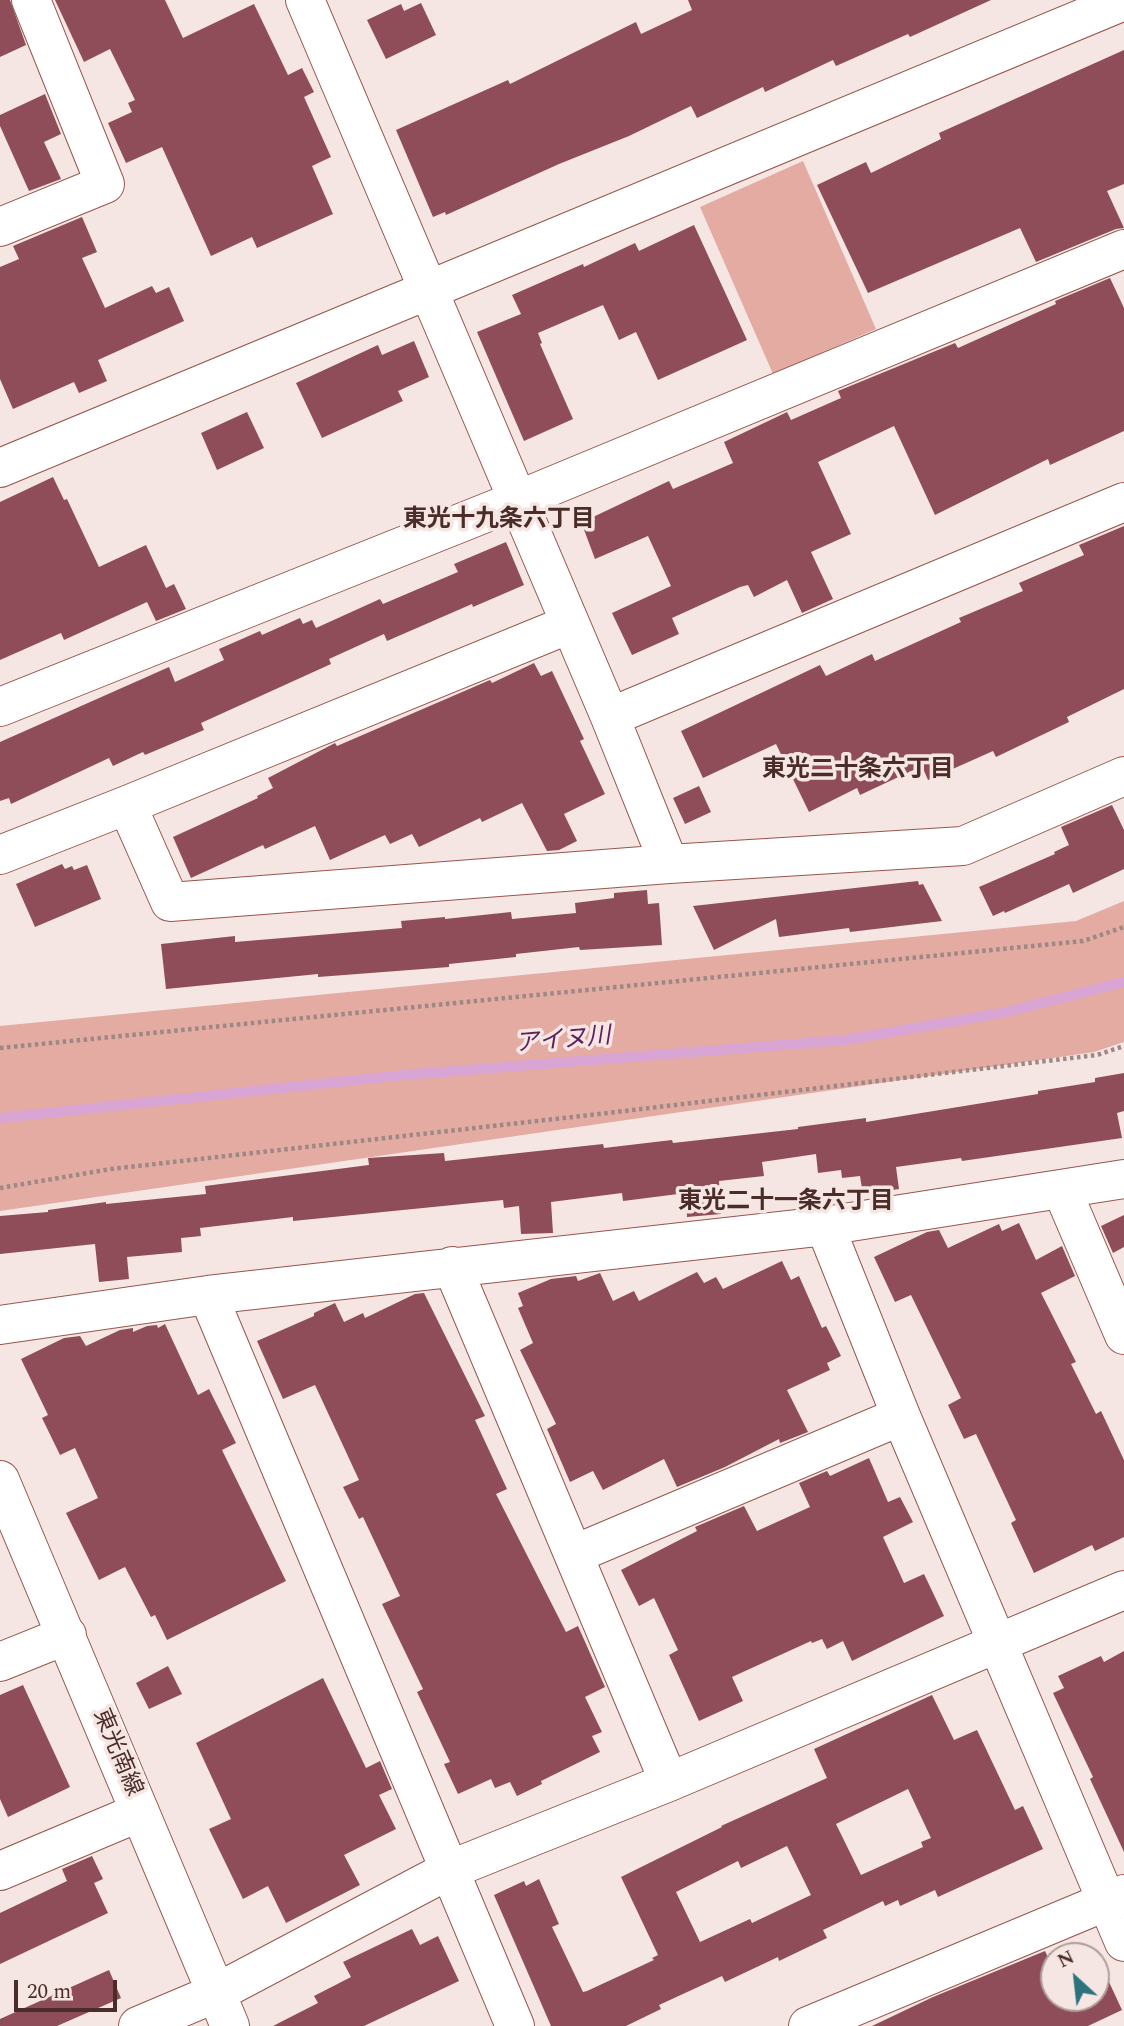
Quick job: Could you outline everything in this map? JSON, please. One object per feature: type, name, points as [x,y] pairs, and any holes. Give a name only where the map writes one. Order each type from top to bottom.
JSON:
[{"type":"street","points":[[0,227],[105,184],[31,0]]},
{"type":"street","points":[[305,0],[610,717],[669,864]]},
{"type":"street","points":[[0,468],[1124,1]]},
{"type":"street","points":[[0,707],[518,500],[1124,249]]},
{"type":"street","points":[[610,717],[1124,502]]},
{"type":"street","points":[[0,855],[570,624]]},
{"type":"street","points":[[127,805],[170,902],[669,864],[963,846],[1124,776]]},
{"type":"street","points":[[0,1325],[208,1295],[825,1226],[1124,1179]]},
{"type":"street","points":[[1062,1190],[1124,1335]]},
{"type":"street","points":[[825,1226],[901,1416],[999,1643],[1116,1898],[1124,1942]]},
{"type":"street","points":[[452,1266],[669,1782]]},
{"type":"street","points":[[208,1295],[515,2026]]},
{"type":"street","points":[[575,1554],[901,1416]]},
{"type":"street","name":"東光南線","points":[[0,1480],[223,2010]]},
{"type":"street","points":[[138,2026],[223,2010],[449,1870],[669,1782],[1124,1590]]},
{"type":"street","points":[[0,1662],[67,1635]]},
{"type":"street","points":[[0,1871],[141,1812]]},
{"type":"street","points":[[808,2026],[1116,1898]]},
{"type":"path","points":[[0,1048],[1083,941],[1124,928]]},
{"type":"path","points":[[0,1188],[111,1169],[1097,1055],[1124,1046]]},
{"type":"shaded area","points":[[803,161],[876,329],[773,374],[700,207]]},
{"type":"shaded area","points":[[1124,901],[1124,1042],[1094,1052],[0,1211],[0,1026],[1076,921]]},
{"type":"building","points":[[0,0],[10,0],[26,45],[0,57]]},
{"type":"building","points":[[55,0],[165,0],[183,38],[254,4],[288,75],[302,68],[314,92],[304,97],[331,157],[312,166],[333,214],[257,248],[252,237],[211,256],[162,147],[126,163],[108,123],[132,112],[128,103],[135,100],[110,49],[84,62]]},
{"type":"building","points":[[688,0],[991,0],[910,37],[908,34],[836,66],[833,60],[765,92],[763,87],[697,118],[691,106],[629,136],[446,215],[445,212],[433,217],[396,130],[508,80],[510,84],[636,22],[641,34],[692,10]]},
{"type":"building","points":[[421,3],[436,35],[386,59],[367,20],[401,4],[404,11]]},
{"type":"building","points":[[1124,50],[1124,184],[1107,191],[1124,228],[1036,262],[1020,228],[868,293],[817,185],[866,162],[871,173],[941,139],[939,133]]},
{"type":"building","points":[[45,94],[61,134],[44,142],[61,179],[29,191],[0,126],[0,115]]},
{"type":"building","points":[[82,217],[97,252],[82,258],[105,308],[152,286],[156,293],[169,287],[184,321],[98,360],[107,381],[79,393],[74,382],[13,409],[0,379],[0,267],[19,259],[13,246]]},
{"type":"building","points":[[694,225],[747,340],[658,380],[636,332],[619,340],[603,305],[538,333],[542,343],[540,344],[573,419],[524,441],[477,332],[521,314],[512,295],[583,264],[584,267],[635,243],[639,251]]},
{"type":"building","points":[[1110,278],[1124,308],[1124,431],[1050,465],[1048,459],[935,515],[894,426],[818,462],[851,534],[811,552],[833,599],[802,613],[787,580],[754,597],[748,585],[740,587],[672,618],[679,634],[632,655],[612,613],[671,586],[648,536],[595,559],[583,527],[595,520],[593,517],[669,481],[673,489],[733,463],[724,442],[787,412],[791,420],[841,398],[838,391],[955,343],[958,348],[1056,304],[1055,301]]},
{"type":"building","points":[[414,341],[429,377],[398,391],[403,401],[322,438],[296,383],[378,345],[382,355]]},
{"type":"building","points":[[247,412],[264,448],[217,470],[201,433]]},
{"type":"building","points":[[53,477],[64,500],[67,499],[99,567],[146,545],[166,588],[174,584],[186,609],[156,621],[147,602],[64,640],[61,633],[0,660],[0,502]]},
{"type":"building","points":[[1124,526],[1124,689],[1067,717],[1069,722],[996,757],[993,751],[928,780],[922,766],[860,795],[857,788],[809,812],[776,744],[703,778],[681,731],[820,665],[826,676],[872,654],[875,661],[961,622],[959,618],[1023,591],[1019,583],[1084,555],[1079,545]]},
{"type":"building","points":[[506,542],[524,585],[387,641],[384,634],[329,659],[331,664],[201,723],[204,730],[145,755],[143,752],[113,766],[109,758],[11,804],[9,798],[0,801],[0,742],[169,667],[175,682],[224,660],[219,649],[260,631],[262,635],[300,618],[303,624],[312,620],[316,628],[380,599],[383,604],[458,572],[454,564]]},
{"type":"building","points":[[534,663],[541,676],[552,671],[584,739],[580,741],[605,794],[564,814],[577,841],[559,850],[547,851],[522,803],[482,822],[480,818],[419,847],[412,834],[390,844],[385,835],[330,860],[315,826],[265,849],[263,845],[191,878],[173,837],[258,798],[257,796],[273,788],[268,778],[335,743],[337,746],[490,680],[492,683]]},
{"type":"building","points":[[699,786],[711,812],[685,824],[673,798]]},
{"type":"building","points":[[1112,805],[1124,830],[1124,869],[1073,893],[1069,884],[993,916],[979,887],[1055,854],[1054,852],[1069,845],[1061,827]]},
{"type":"building","points":[[62,864],[65,869],[72,866],[74,870],[87,865],[101,899],[35,927],[16,884]]},
{"type":"building","points":[[918,881],[919,885],[923,884],[942,921],[850,932],[849,928],[779,937],[776,919],[714,950],[693,906]]},
{"type":"building","points":[[647,890],[648,904],[659,903],[662,945],[580,950],[579,947],[449,964],[449,967],[318,977],[318,974],[166,989],[161,944],[235,936],[235,942],[402,928],[401,921],[511,912],[512,919],[576,913],[575,903],[614,898],[614,893]]},
{"type":"building","points":[[1124,1073],[1124,1111],[1117,1113],[1122,1138],[962,1161],[961,1158],[896,1167],[899,1189],[863,1195],[860,1176],[842,1178],[841,1170],[818,1173],[816,1154],[762,1162],[764,1176],[719,1181],[721,1214],[687,1217],[686,1193],[623,1201],[622,1193],[551,1202],[553,1233],[521,1234],[519,1206],[504,1208],[503,1200],[293,1221],[293,1217],[200,1228],[201,1236],[181,1238],[182,1252],[127,1257],[129,1279],[99,1282],[95,1244],[0,1254],[0,1216],[48,1212],[106,1202],[206,1194],[205,1186],[369,1165],[368,1158],[444,1153],[445,1161],[603,1144],[604,1148],[672,1140],[673,1143],[798,1129],[866,1118],[866,1122],[1038,1094],[1038,1091],[1095,1082],[1095,1078]]},
{"type":"building","points":[[1124,1215],[1124,1247],[1113,1253],[1101,1226]]},
{"type":"building","points":[[1019,1223],[1036,1260],[1062,1246],[1075,1276],[1041,1293],[1076,1362],[1071,1364],[1096,1414],[1101,1411],[1124,1460],[1124,1537],[1095,1551],[1092,1545],[1034,1573],[1011,1523],[1016,1520],[976,1434],[964,1439],[948,1405],[961,1398],[911,1295],[895,1302],[874,1257],[927,1232],[939,1230],[948,1248],[999,1224],[1002,1231]]},
{"type":"building","points":[[782,1261],[791,1280],[799,1276],[822,1328],[826,1326],[841,1356],[827,1363],[830,1370],[787,1390],[808,1432],[780,1443],[779,1439],[725,1467],[677,1487],[664,1459],[603,1490],[593,1471],[570,1482],[547,1429],[556,1424],[520,1350],[533,1343],[518,1308],[523,1306],[518,1293],[551,1279],[576,1276],[578,1281],[600,1273],[613,1301],[634,1291],[639,1301],[697,1272],[704,1283],[716,1277],[723,1289]]},
{"type":"building","points":[[424,1293],[485,1416],[475,1420],[507,1489],[496,1494],[566,1632],[578,1626],[605,1687],[585,1697],[602,1732],[592,1736],[600,1752],[517,1796],[510,1782],[495,1788],[491,1779],[458,1794],[444,1764],[450,1762],[417,1692],[423,1689],[382,1604],[400,1596],[363,1517],[359,1519],[343,1487],[359,1480],[315,1385],[283,1399],[257,1341],[314,1316],[314,1313],[335,1303],[344,1322],[363,1313],[365,1318],[415,1294]]},
{"type":"building","points":[[165,1324],[198,1395],[209,1389],[236,1443],[222,1450],[286,1581],[167,1640],[155,1615],[151,1617],[125,1567],[99,1580],[66,1513],[98,1498],[75,1448],[60,1455],[42,1418],[48,1415],[21,1359],[64,1338],[80,1336],[86,1346],[120,1330],[133,1328],[133,1332],[147,1326],[157,1325],[158,1328]]},
{"type":"building","points":[[869,1458],[888,1502],[900,1497],[913,1522],[883,1537],[904,1583],[924,1574],[944,1616],[852,1661],[843,1641],[827,1649],[822,1639],[812,1643],[811,1641],[732,1677],[743,1701],[699,1721],[669,1655],[678,1650],[654,1598],[639,1606],[621,1570],[697,1531],[695,1527],[744,1506],[757,1531],[810,1507],[799,1483],[827,1471],[830,1476]]},
{"type":"building","points":[[1124,1651],[1124,1852],[1090,1779],[1093,1777],[1053,1693],[1064,1688],[1058,1676],[1101,1656],[1104,1662]]},
{"type":"building","points":[[168,1666],[182,1694],[149,1709],[136,1683]]},
{"type":"building","points":[[323,1678],[366,1768],[380,1761],[392,1789],[379,1795],[396,1829],[344,1855],[360,1885],[286,1923],[268,1886],[243,1899],[209,1829],[231,1819],[196,1743]]},
{"type":"building","points":[[23,1685],[70,1787],[8,1817],[0,1799],[0,1695]]},
{"type":"building","points":[[932,1695],[954,1740],[977,1730],[1015,1810],[1023,1806],[1043,1849],[938,1897],[935,1890],[900,1906],[898,1900],[885,1906],[883,1901],[823,1930],[827,1938],[779,1961],[778,1957],[725,1982],[722,1976],[659,2005],[661,2009],[626,2026],[551,2026],[494,1895],[524,1881],[526,1886],[539,1879],[559,1924],[552,1927],[583,1992],[587,1991],[654,1960],[652,1958],[658,1955],[621,1877],[721,1826],[827,1778],[814,1749]],"holes":[[[908,1789],[931,1838],[921,1842],[923,1847],[861,1875],[836,1824]],[[787,1846],[811,1895],[752,1923],[750,1919],[700,1942],[676,1892],[738,1861],[741,1868]]]},
{"type":"building","points":[[92,1856],[103,1879],[94,1883],[108,1913],[0,1964],[0,1913],[67,1881],[62,1869]]},
{"type":"building","points":[[412,1929],[420,1945],[438,1936],[459,1981],[364,2026],[273,2026],[318,2003],[314,1996],[351,1977],[343,1962]]},
{"type":"building","points":[[1040,1953],[1040,2012],[1110,2012],[1110,1984],[1122,2010],[1088,2026],[872,2026],[933,1997]]},
{"type":"building","points":[[109,1970],[121,1998],[57,2026],[0,2026],[0,2019]]},
{"type":"waterway","name":"アイヌ川","points":[[0,1118],[404,1075],[845,1040],[1002,1013],[1124,982]]},
{"type":"district","name":"東光十九条六丁目","points":[[499,521]]},
{"type":"district","name":"東光二十条六丁目","points":[[858,771]]},
{"type":"district","name":"東光二十一条六丁目","points":[[786,1203]]}]
